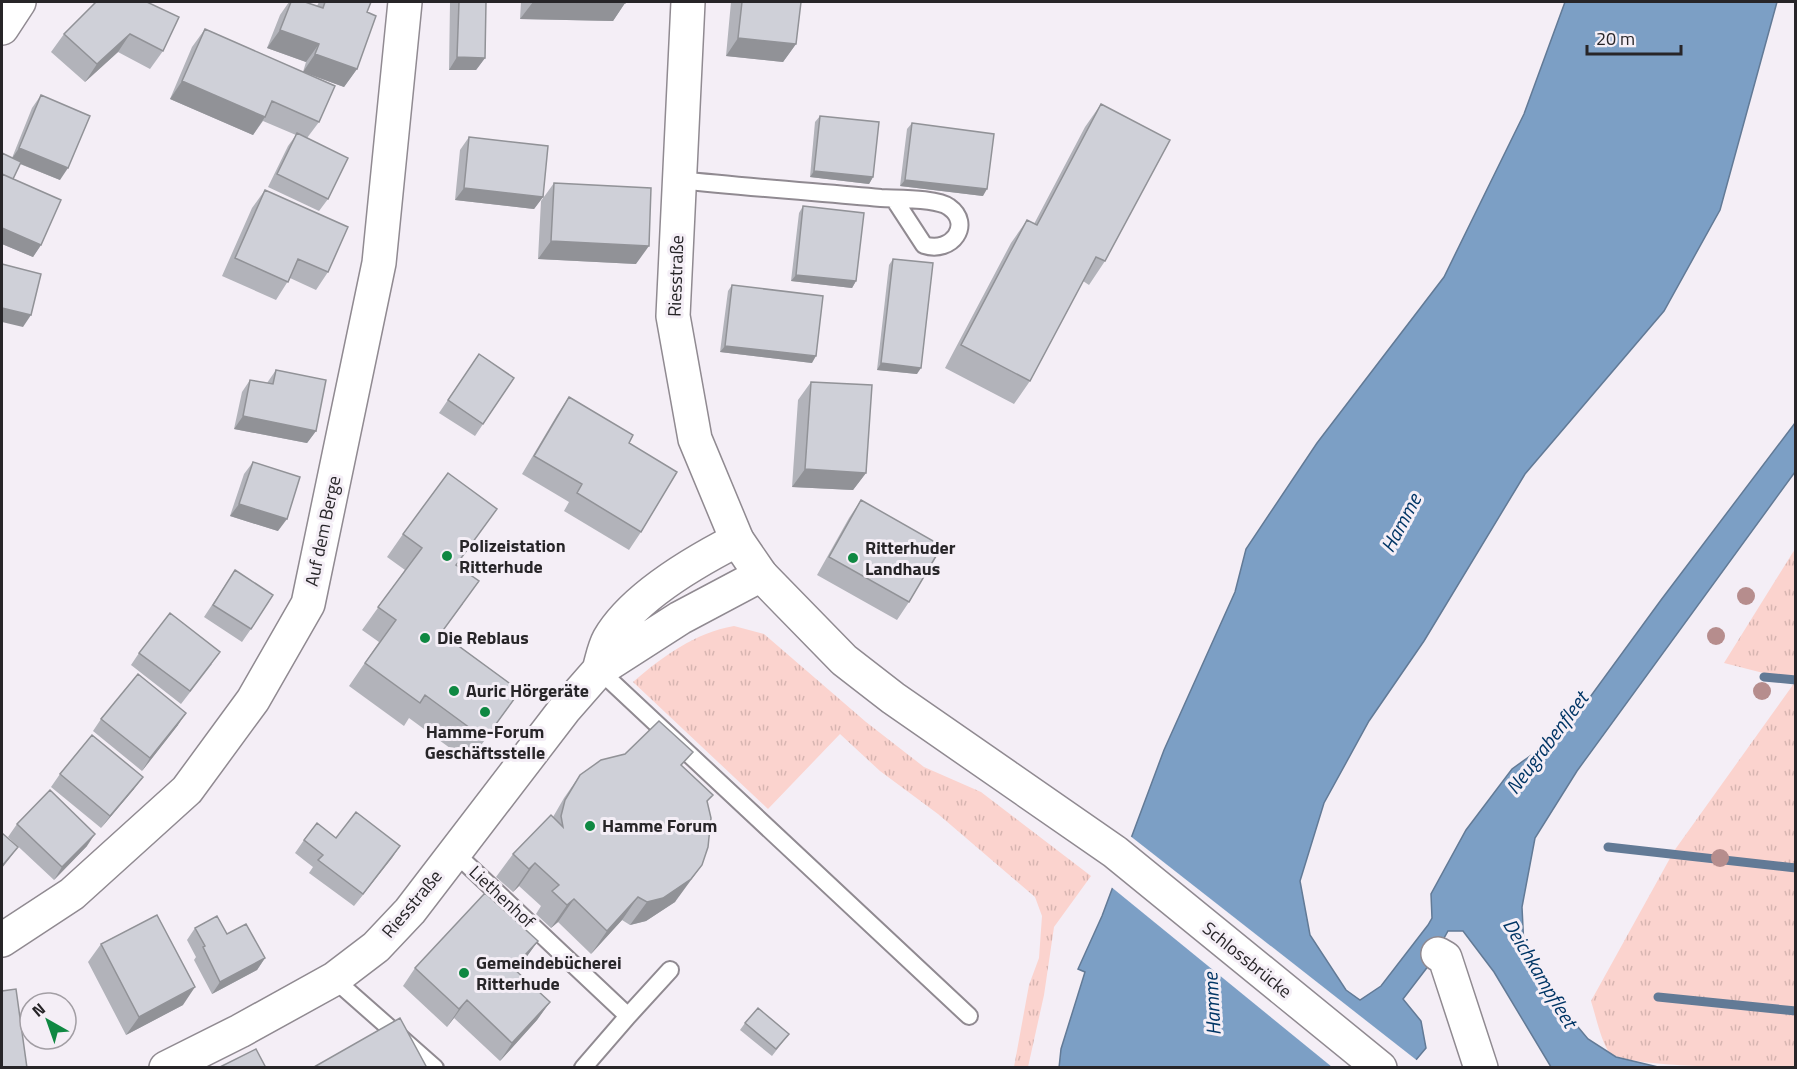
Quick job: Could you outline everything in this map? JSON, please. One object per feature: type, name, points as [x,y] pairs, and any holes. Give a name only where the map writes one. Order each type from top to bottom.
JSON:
[{"type":"street","points":[[2,28],[18,2]]},
{"type":"street","name":"Auf dem Berge","points":[[2,940],[72,894],[187,790],[253,700],[308,604],[379,263],[405,2]]},
{"type":"street","name":"Riesstraße","points":[[165,1068],[240,1031],[334,979],[375,947],[410,911],[564,710],[599,670],[680,618],[761,575],[737,540],[695,439],[673,316],[688,2]]},
{"type":"street","name":"Riesstraße","points":[[599,670],[610,639],[642,600],[692,563],[737,540]]},
{"type":"street","name":"Schlossbrücke","points":[[761,575],[844,660],[893,698],[1115,852],[1380,1068]]},
{"type":"street","points":[[1438,954],[1445,958],[1481,1068]]},
{"type":"lane","points":[[679,180],[894,199]]},
{"type":"lane","points":[[599,670],[969,1016]]},
{"type":"lane","name":"Liethenhof","points":[[455,853],[628,1016]]},
{"type":"lane","points":[[583,1068],[670,970]]},
{"type":"lane","points":[[334,979],[435,1068]]},
{"type":"green space","points":[[1795,549],[1795,681],[1724,663]]},
{"type":"green space","points":[[734,626],[764,634],[866,722],[924,767],[981,792],[1091,876],[1054,927],[1044,995],[1028,1067],[1014,1067],[1029,985],[1039,958],[1042,916],[1035,897],[938,814],[880,771],[840,734],[768,809],[633,682],[680,647],[706,634]]},
{"type":"green space","points":[[1795,682],[1795,1067],[1669,1064],[1643,1062],[1610,1053],[1591,1001],[1674,851]]},
{"type":"water","name":"Hamme","points":[[1565,2],[1777,2],[1720,210],[1664,311],[1525,474],[1424,641],[1369,721],[1324,803],[1300,881],[1310,935],[1346,990],[1360,1000],[1381,986],[1428,925],[1432,918],[1431,894],[1466,830],[1512,769],[1566,730],[1795,423],[1795,472],[1577,771],[1535,838],[1522,907],[1524,948],[1558,1003],[1588,1039],[1616,1057],[1658,1067],[1551,1067],[1494,972],[1463,931],[1448,931],[1429,965],[1403,999],[1421,1021],[1426,1048],[1410,1067],[1059,1068],[1061,1049],[1085,972],[1078,969],[1102,916],[1164,750],[1235,592],[1246,549],[1317,443],[1444,277],[1524,114]]},
{"type":"pier","points":[[1129,835],[1419,1062],[1414,1068],[1332,1067],[1110,886]]},
{"type":"building","points":[[96,2],[147,2],[179,17],[163,51],[130,34],[97,64],[64,34]]},
{"type":"building","points":[[291,2],[305,2],[323,8],[325,2],[371,2],[367,12],[376,16],[357,69],[315,54],[319,44],[280,30]]},
{"type":"building","points":[[459,2],[486,2],[485,58],[457,57]]},
{"type":"building","points":[[557,2],[625,2],[625,3]]},
{"type":"building","points":[[742,2],[801,2],[796,44],[738,38]]},
{"type":"building","points":[[205,29],[335,86],[319,122],[272,101],[265,117],[182,81]]},
{"type":"building","points":[[41,95],[90,116],[68,168],[19,148]]},
{"type":"building","points":[[1101,104],[1170,140],[1105,261],[1096,257],[1030,381],[961,345],[1027,220],[1037,225]]},
{"type":"building","points":[[820,116],[879,122],[873,177],[814,171]]},
{"type":"building","points":[[912,123],[994,134],[987,189],[905,180]]},
{"type":"building","points":[[297,133],[348,158],[328,199],[277,174]]},
{"type":"building","points":[[469,137],[548,146],[543,197],[464,188]]},
{"type":"building","points":[[2,153],[21,162],[13,179],[2,174]]},
{"type":"building","points":[[2,174],[61,200],[41,245],[2,228]]},
{"type":"building","points":[[554,183],[651,188],[649,246],[551,241]]},
{"type":"building","points":[[265,190],[348,227],[328,272],[298,259],[288,282],[235,258]]},
{"type":"building","points":[[803,206],[864,213],[856,281],[796,275]]},
{"type":"building","points":[[893,259],[933,263],[921,368],[881,363]]},
{"type":"building","points":[[2,264],[41,274],[31,315],[2,308]]},
{"type":"building","points":[[732,285],[823,296],[816,356],[725,346]]},
{"type":"building","points":[[479,354],[514,378],[483,424],[448,400]]},
{"type":"building","points":[[276,370],[326,380],[316,431],[243,416],[250,380],[273,384]]},
{"type":"building","points":[[811,382],[872,385],[866,473],[805,469]]},
{"type":"building","points":[[569,397],[633,435],[629,443],[677,472],[641,532],[577,493],[582,484],[534,456]]},
{"type":"building","points":[[253,462],[300,477],[287,519],[239,504]]},
{"type":"building","points":[[448,473],[497,509],[456,565],[479,581],[441,633],[520,691],[485,739],[425,695],[420,703],[365,663],[396,620],[378,607],[422,548],[403,534]]},
{"type":"building","points":[[861,500],[942,546],[909,602],[829,557]]},
{"type":"building","points":[[235,570],[273,595],[251,629],[213,605]]},
{"type":"building","points":[[170,613],[220,652],[190,691],[139,653]]},
{"type":"building","points":[[138,674],[186,713],[150,758],[101,719]]},
{"type":"building","points":[[659,721],[693,752],[681,765],[713,795],[707,801],[711,818],[708,847],[702,865],[691,879],[663,898],[647,902],[638,897],[607,931],[574,899],[567,905],[552,891],[559,885],[535,863],[529,869],[513,854],[551,815],[563,827],[561,816],[565,800],[580,775],[601,760],[625,754]]},
{"type":"building","points":[[92,735],[143,777],[110,816],[60,774]]},
{"type":"building","points":[[50,790],[95,834],[62,867],[17,824]]},
{"type":"building","points":[[356,812],[400,846],[363,894],[318,860],[323,855],[304,840],[317,823],[336,838]]},
{"type":"building","points":[[2,833],[18,847],[2,866]]},
{"type":"building","name":"Gemeindebücherei Ritterhude","points":[[485,893],[538,941],[513,968],[550,1002],[512,1043],[467,1000],[459,1009],[415,968]]},
{"type":"building","points":[[157,915],[195,987],[139,1017],[101,944]]},
{"type":"building","points":[[217,916],[227,934],[246,924],[265,958],[220,982],[195,928]]},
{"type":"building","points":[[16,989],[18,1051],[25,1051],[27,1068],[2,1068],[2,991]]},
{"type":"building","points":[[758,1008],[789,1034],[776,1049],[745,1023]]},
{"type":"building","points":[[400,1018],[427,1068],[314,1068],[314,1067]]},
{"type":"building","points":[[256,1049],[266,1068],[218,1068]]},
{"type":"waterway","points":[[1764,677],[1796,680]]},
{"type":"waterway","points":[[1608,847],[1796,868]]},
{"type":"waterway","points":[[1658,997],[1796,1011]]},
{"type":"place","name":"Polizeistation Ritterhude","points":[[447,556]]},
{"type":"place","name":"Ritterhuder Landhaus","points":[[853,558]]},
{"type":"place","name":"Die Reblaus","points":[[425,638]]},
{"type":"place","name":"Auric Hörgeräte","points":[[454,691]]},
{"type":"place","name":"Hamme-Forum Geschäftsstelle","points":[[485,712]]},
{"type":"place","name":"Hamme Forum","points":[[590,826]]},
{"type":"place","name":"Gemeindebücherei Ritterhude","points":[[464,973]]},
{"type":"water label","name":"Neugrabenfleet","points":[[1547,743]]},
{"type":"water label","name":"Deichkampfleet","points":[[1540,973]]}]
